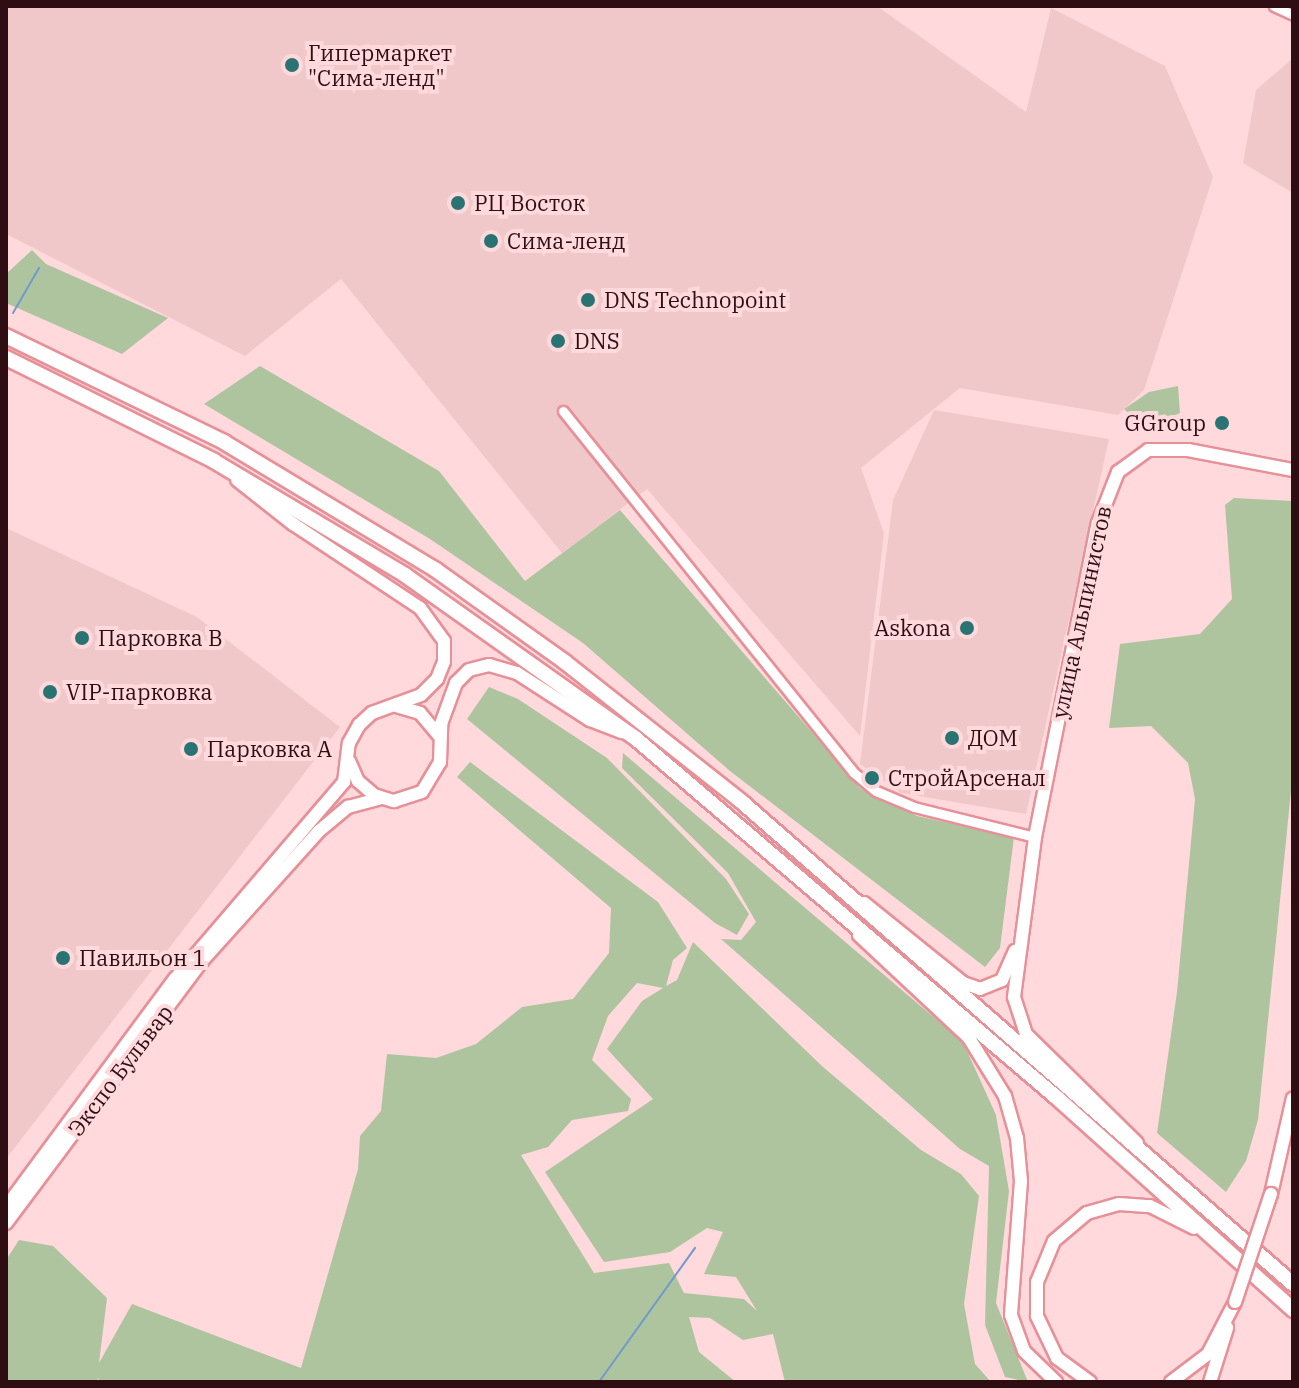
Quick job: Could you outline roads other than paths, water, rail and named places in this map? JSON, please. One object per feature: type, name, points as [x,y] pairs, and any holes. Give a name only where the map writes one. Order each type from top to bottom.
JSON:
[{"type":"main road","points":[[6,336],[224,442],[436,570],[666,738],[1140,1146],[1293,1284]]},
{"type":"main road","points":[[6,358],[222,466],[405,575],[634,737],[1246,1265],[1293,1310]]},
{"type":"main road","name":"улица Альпинистов","points":[[1019,937],[1035,837],[1098,523],[1118,472],[1148,450],[1188,450],[1293,470]]},
{"type":"main road","points":[[1248,462],[1293,481]]},
{"type":"main road","name":"Экспо Бульвар","points":[[6,1207],[175,979],[340,787],[354,733],[365,719],[421,695],[437,679],[446,651],[434,623],[410,601],[293,524],[222,466]]},
{"type":"main road","name":"Экспо Бульвар","points":[[6,1223],[201,962],[319,831],[348,807],[382,798],[404,799],[425,789],[440,762],[440,737],[456,683],[465,673],[489,665],[517,673],[590,720],[634,737]]},
{"type":"main road","points":[[396,706],[420,713],[440,737]]},
{"type":"main road","points":[[349,754],[362,787],[382,798]]},
{"type":"main road","points":[[848,893],[963,983],[980,989],[1002,980],[1019,937]]},
{"type":"main road","points":[[842,914],[875,954],[969,1038],[1005,1096],[1020,1165],[1011,1315],[1024,1351],[1056,1382]]},
{"type":"main road","points":[[1019,937],[1014,997],[1021,1026],[1140,1146]]},
{"type":"main road","points":[[1210,1382],[1271,1194],[1293,1098]]},
{"type":"main road","points":[[1090,1382],[1067,1369],[1049,1346],[1035,1299],[1046,1254],[1074,1220],[1111,1205],[1150,1206],[1185,1222],[1246,1265]]},
{"type":"main road","points":[[1171,1382],[1208,1354],[1235,1303]]},
{"type":"main road","points":[[1217,1382],[1224,1340]]},
{"type":"street","points":[[1274,6],[1293,15]]},
{"type":"street","points":[[563,411],[853,772],[876,791],[914,807],[1035,837]]},
{"type":"waterway","points":[[13,313],[39,268]]},
{"type":"waterway","points":[[599,1382],[695,1248]]},
{"type":"place","name":"Гипермаркет \"Сима-ленд\"","points":[[292,65]]},
{"type":"place","name":"РЦ Восток","points":[[458,203]]},
{"type":"place","name":"Сима-ленд","points":[[491,241]]},
{"type":"place","name":"DNS Technopoint","points":[[588,300]]},
{"type":"place","name":"DNS","points":[[558,341]]},
{"type":"place","name":"GGroup","points":[[1222,423]]},
{"type":"place","name":"Askona","points":[[967,628]]},
{"type":"place","name":"Парковка B","points":[[82,638]]},
{"type":"place","name":"VIP-парковка","points":[[50,692]]},
{"type":"place","name":"ДОМ","points":[[952,738]]},
{"type":"place","name":"Парковка A","points":[[191,749]]},
{"type":"place","name":"СтройАрсенал","points":[[872,778]]},
{"type":"place","name":"Павильон 1","points":[[63,958]]}]
